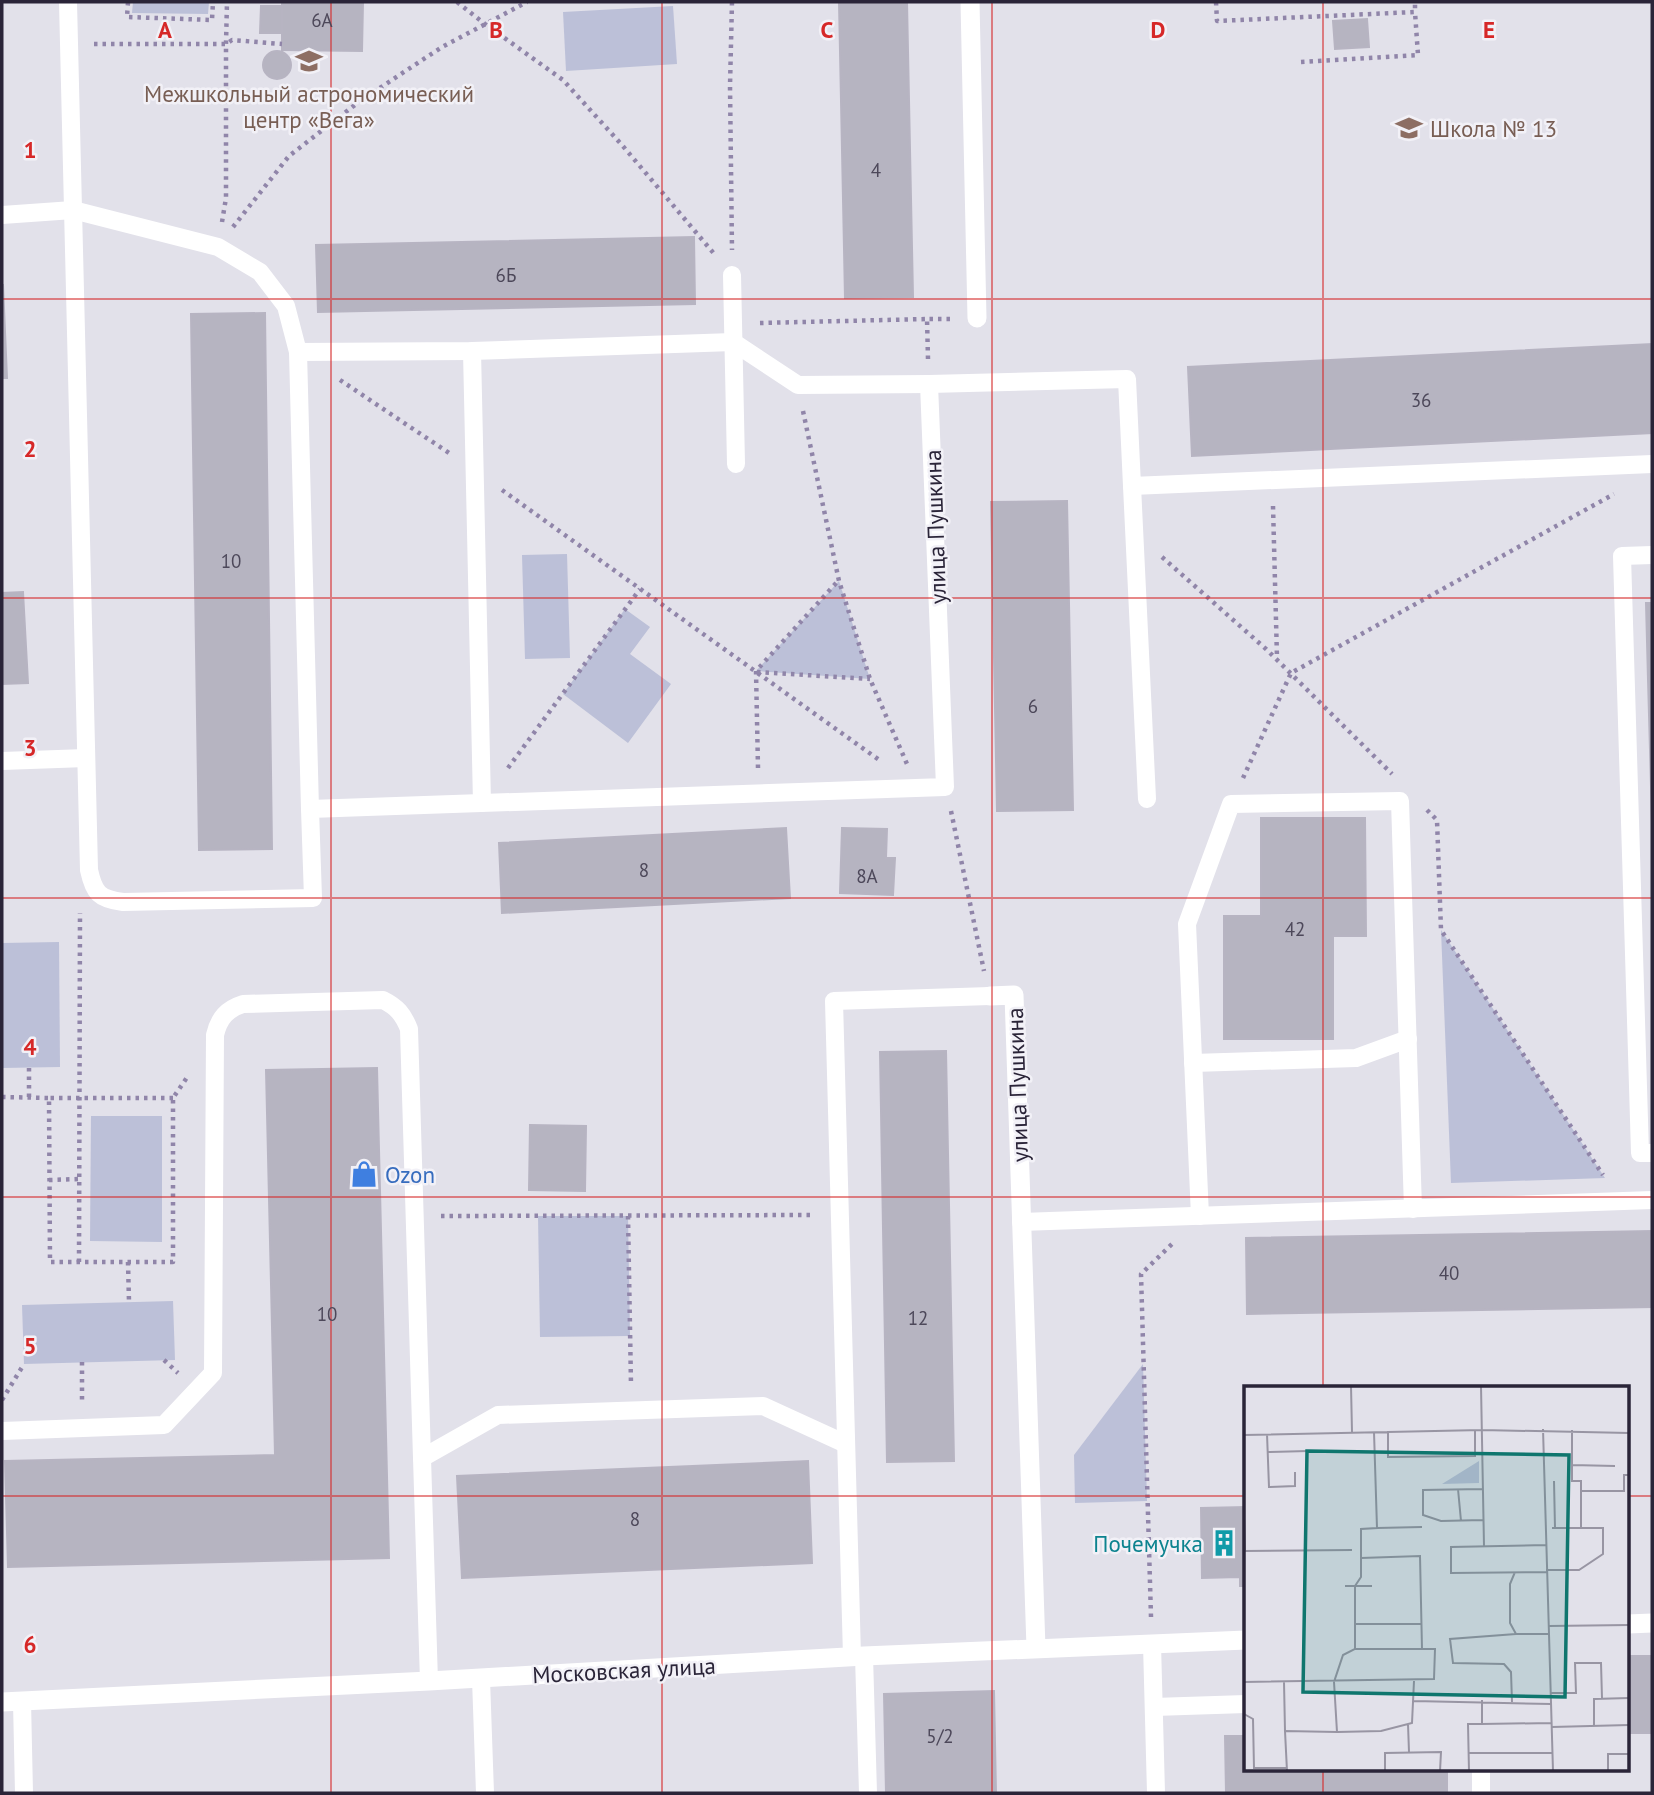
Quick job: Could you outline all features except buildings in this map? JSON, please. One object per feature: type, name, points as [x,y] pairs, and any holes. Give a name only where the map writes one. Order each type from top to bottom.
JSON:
[{"type":"street","points":[[970,2],[976,318]]},
{"type":"street","name":"улица Пушкина","points":[[990,996],[1014,995],[1036,1648]]},
{"type":"street","points":[[1630,1624],[1652,1623]]},
{"type":"street","name":"Московская улица","points":[[2,1702],[481,1679],[858,1656],[1244,1640]]},
{"type":"lane","points":[[2,215],[73,210],[218,247],[260,272],[286,306],[298,352],[313,898],[123,902],[106,900],[92,886],[89,870],[86,758],[73,210],[68,2]]},
{"type":"lane","points":[[732,275],[736,464]]},
{"type":"lane","points":[[298,352],[472,351],[733,342],[798,385],[929,378],[1127,379],[1147,799]]},
{"type":"lane","points":[[472,351],[482,803]]},
{"type":"lane","name":"улица Пушкина","points":[[929,378],[945,787]]},
{"type":"lane","points":[[1132,486],[1652,464]]},
{"type":"lane","points":[[1652,555],[1622,556],[1640,1153],[1652,1153]]},
{"type":"lane","points":[[2,761],[86,758]]},
{"type":"lane","points":[[310,809],[945,787]]},
{"type":"lane","points":[[1200,1216],[1186,924],[1231,804],[1400,801],[1413,1209]]},
{"type":"lane","points":[[867,1793],[846,1444],[834,1001],[990,996]]},
{"type":"lane","points":[[2,1431],[164,1425],[213,1373],[215,1035],[224,1014],[243,1004],[383,1000],[394,1006],[404,1016],[409,1028],[429,1681]]},
{"type":"lane","points":[[1193,1063],[1356,1058],[1408,1039]]},
{"type":"lane","points":[[1021,1222],[1652,1200]]},
{"type":"lane","points":[[422,1458],[498,1415],[631,1410],[763,1406],[846,1444]]},
{"type":"lane","points":[[1152,1644],[1156,1793]]},
{"type":"lane","points":[[481,1679],[485,1793]]},
{"type":"lane","points":[[22,1701],[24,1793]]},
{"type":"lane","points":[[1154,1707],[1244,1704]]},
{"type":"lane","points":[[1481,1770],[1481,1793]]},
{"type":"path","points":[[128,2],[127,17],[212,20],[213,2]]},
{"type":"path","points":[[218,247],[226,198],[228,2]]},
{"type":"path","points":[[457,2],[563,80],[732,275]]},
{"type":"path","points":[[218,247],[289,156],[360,101],[442,47],[527,2]]},
{"type":"path","points":[[732,2],[732,275]]},
{"type":"path","points":[[1216,2],[1217,21],[1415,12]]},
{"type":"path","points":[[1301,62],[1418,55],[1415,2]]},
{"type":"path","points":[[69,44],[226,44],[232,40],[282,44]]},
{"type":"path","points":[[733,342],[760,322],[927,319]]},
{"type":"path","points":[[927,331],[929,378]]},
{"type":"path","points":[[298,352],[475,470],[918,787]]},
{"type":"path","points":[[798,385],[839,581],[870,679],[918,787]]},
{"type":"path","points":[[1272,481],[1277,659]]},
{"type":"path","points":[[1231,804],[1291,673],[1616,493]]},
{"type":"path","points":[[758,793],[756,671],[839,581]]},
{"type":"path","points":[[482,803],[640,589]]},
{"type":"path","points":[[756,671],[870,679]]},
{"type":"path","name":"улица Пушкина","points":[[945,787],[990,996]]},
{"type":"path","points":[[79,1262],[80,911]]},
{"type":"path","points":[[29,1067],[29,1097]]},
{"type":"path","points":[[2,1097],[173,1098],[173,1262],[50,1262],[49,1098]]},
{"type":"path","points":[[49,1180],[80,1179]]},
{"type":"path","points":[[415,1216],[839,1215]]},
{"type":"path","points":[[628,1216],[631,1410]]},
{"type":"path","points":[[1152,1644],[1141,1274],[1200,1216]]},
{"type":"path","points":[[128,1262],[128,1302]]},
{"type":"path","points":[[82,1362],[82,1428]]},
{"type":"path","points":[[2,1400],[24,1364]]},
{"type":"shaded area","points":[[133,2],[209,2],[208,14],[132,13]]},
{"type":"shaded area","points":[[673,6],[677,64],[566,71],[563,12]]},
{"type":"shaded area","points":[[567,554],[570,658],[525,659],[522,555]]},
{"type":"shaded area","points":[[839,581],[870,679],[756,671]]},
{"type":"shaded area","points":[[625,609],[650,627],[630,654],[671,684],[628,743],[563,694]]},
{"type":"shaded area","points":[[1441,930],[1605,1178],[1451,1183]]},
{"type":"shaded area","points":[[59,942],[60,1067],[2,1068],[2,943]]},
{"type":"shaded area","points":[[91,1116],[162,1116],[162,1242],[90,1241]]},
{"type":"shaded area","points":[[538,1216],[628,1216],[630,1336],[540,1337]]},
{"type":"shaded area","points":[[173,1301],[175,1360],[24,1364],[22,1305]]},
{"type":"shaded area","points":[[1143,1364],[1147,1501],[1075,1503],[1074,1455]]},
{"type":"place","name":"Межшкольный астрономический центр «Вега»","points":[[309,61]]},
{"type":"place","name":"Школа № 13","points":[[1409,128]]},
{"type":"place","name":"Ozon","points":[[364,1174]]},
{"type":"place","name":"Почемучка","points":[[1224,1543]]}]
